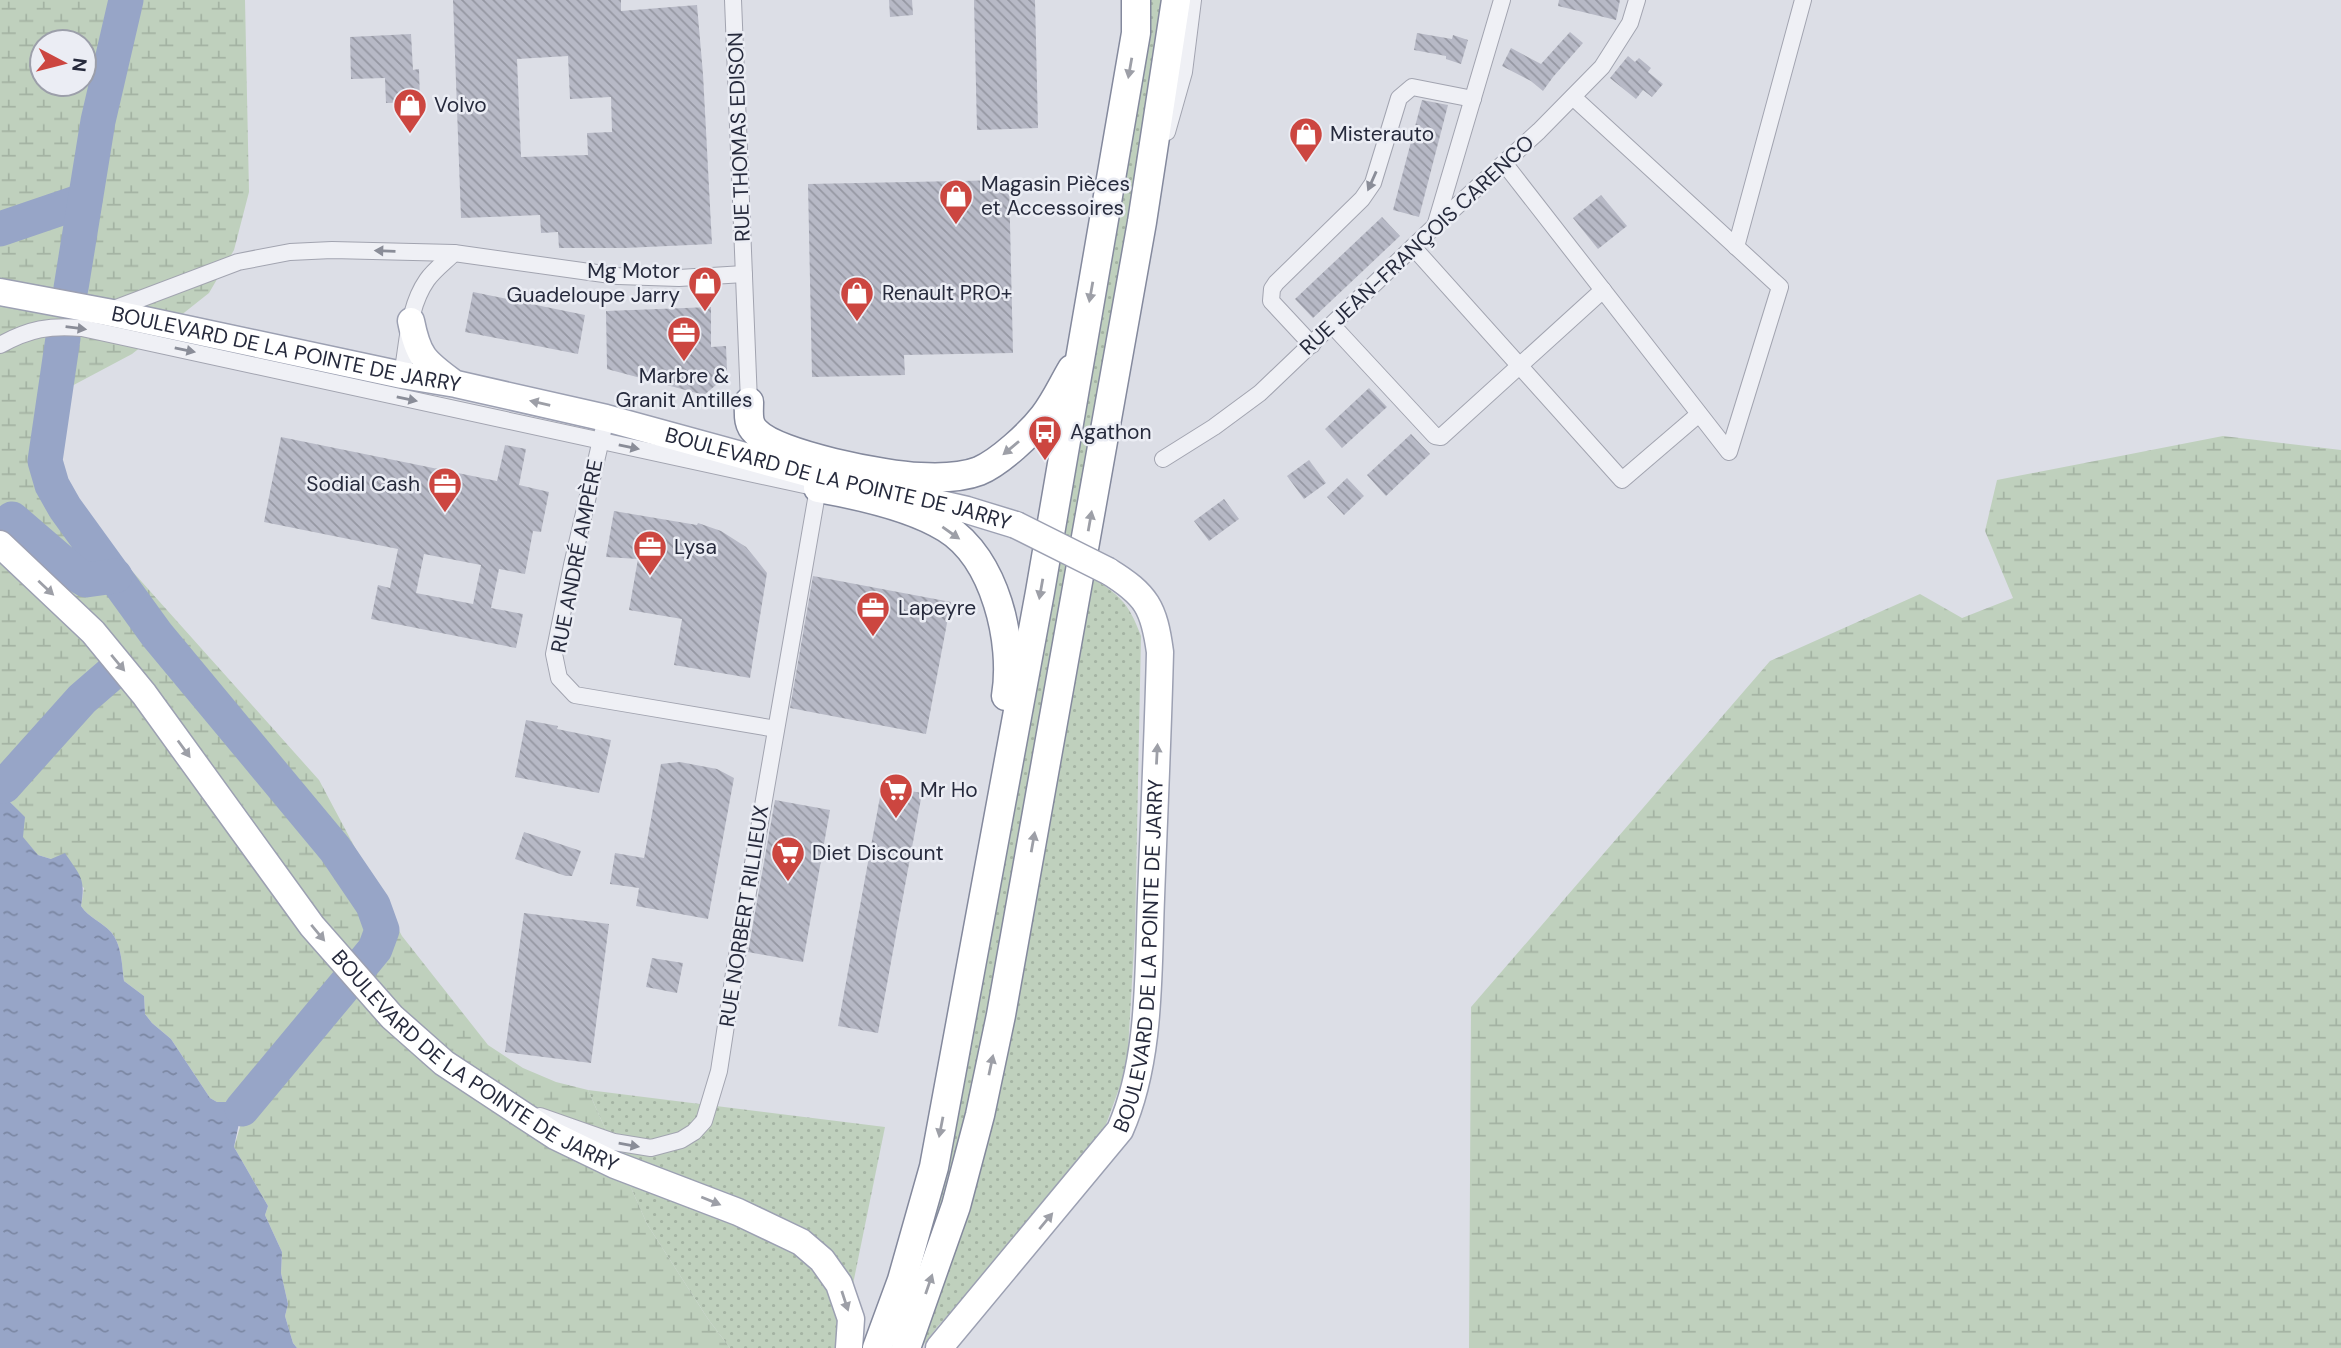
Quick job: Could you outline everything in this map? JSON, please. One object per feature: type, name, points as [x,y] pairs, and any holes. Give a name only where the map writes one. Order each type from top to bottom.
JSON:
[{"type":"highway","points":[[877,1348],[902,1280],[934,1167],[1041,592],[1136,33],[1136,0]]},
{"type":"highway","points":[[906,1348],[956,1206],[991,1065],[1142,222],[1176,0]]},
{"type":"highway","points":[[749,402],[749,422],[755,432],[770,443],[820,459],[889,474],[949,477],[978,471],[1027,433],[1045,415],[1080,355]]},
{"type":"highway","points":[[818,488],[847,493],[909,511],[945,527],[967,544],[989,579],[1002,617],[1010,675],[986,818],[977,940]]},
{"type":"main road","name":"BOULEVARD DE LA POINTE DE JARRY","points":[[0,292],[456,384],[603,429],[967,510],[1016,525],[1108,571],[1135,591],[1149,607],[1156,621],[1160,652],[1148,980],[1135,1091],[1120,1130],[1026,1253],[939,1348]]},
{"type":"main road","points":[[411,321],[414,338],[427,364],[456,384]]},
{"type":"main road","name":"BOULEVARD DE LA POINTE DE JARRY","points":[[0,544],[93,632],[144,694],[312,926],[392,1017],[444,1063],[555,1136],[615,1165],[738,1212],[801,1242],[822,1260],[839,1284],[851,1320],[849,1348]]},
{"type":"street","name":"RUE THOMAS EDISON","points":[[733,0],[749,402]]},
{"type":"street","points":[[1142,222],[1184,72],[1193,0]]},
{"type":"street","points":[[1436,225],[1502,0]]},
{"type":"street","name":"RUE JEAN-FRANÇOIS CARENCO","points":[[1163,459],[1214,428],[1260,393],[1573,97],[1602,66],[1630,23],[1637,0]]},
{"type":"street","points":[[1736,247],[1803,0]]},
{"type":"street","points":[[1312,345],[1272,301],[1272,289],[1362,199],[1373,183],[1399,98],[1412,88],[1473,99]]},
{"type":"street","points":[[1504,163],[1729,452],[1780,288],[1573,97]]},
{"type":"street","points":[[1413,247],[1622,480],[1699,414]]},
{"type":"street","points":[[107,312],[238,262],[290,252],[332,250],[454,253],[618,276],[679,278],[744,274]]},
{"type":"street","points":[[352,387],[402,375],[418,295],[428,277],[454,253]]},
{"type":"street","points":[[1333,326],[1435,436],[1441,438],[1603,290]]},
{"type":"street","name":"BOULEVARD DE LA POINTE DE JARRY","points":[[0,345],[33,330],[62,326],[352,387],[603,429],[818,488]]},
{"type":"street","name":"RUE ANDRÉ AMPÈRE","points":[[603,429],[554,654],[559,678],[575,695],[776,729]]},
{"type":"street","name":"RUE NORBERT RILLIEUX","points":[[495,1098],[590,1135],[634,1146],[658,1147],[681,1140],[694,1132],[704,1121],[719,1071],[818,488]]},
{"type":"green space","points":[[0,0],[245,0],[249,192],[234,250],[209,293],[132,354],[68,388],[57,435],[57,480],[124,562],[319,780],[402,936],[488,1045],[523,1068],[556,1082],[588,1090],[647,1224],[708,1319],[730,1348],[297,1348],[285,1316],[288,1304],[281,1273],[282,1252],[265,1215],[268,1206],[234,1147],[240,1127],[234,1102],[217,1102],[210,1098],[171,1039],[145,1014],[144,996],[124,981],[115,937],[81,906],[84,888],[51,859],[38,855],[22,837],[24,817],[10,802],[0,778]]},
{"type":"green space","points":[[1146,0],[1161,0],[1158,57],[989,1008],[948,1187],[936,1224],[911,1283]]},
{"type":"green space","points":[[2223,436],[2341,450],[2341,1348],[1469,1348],[1471,1007],[1770,661],[1920,594],[1962,618],[2013,598],[1985,531],[1997,480]]},
{"type":"green space","points":[[1088,575],[1121,600],[1132,615],[1141,636],[1135,930],[1127,1067],[1101,1138],[1031,1223],[921,1348],[918,1348],[1000,1091]]},
{"type":"green space","points":[[588,1090],[885,1127],[840,1348],[730,1348],[708,1319],[647,1224]]},
{"type":"water","points":[[0,778],[10,802],[25,817],[23,837],[38,855],[51,859],[65,853],[78,872],[83,889],[81,906],[115,937],[124,981],[144,996],[145,1014],[171,1039],[210,1098],[217,1102],[234,1102],[242,1109],[234,1147],[268,1206],[265,1215],[282,1252],[281,1273],[288,1304],[285,1316],[297,1348],[0,1348]]},
{"type":"building","points":[[453,0],[621,0],[621,11],[697,5],[712,244],[559,248],[558,232],[541,233],[540,215],[461,218]],"holes":[[[568,56],[570,99],[611,97],[612,132],[587,133],[588,155],[521,157],[517,59]]]},
{"type":"building","points":[[889,0],[912,0],[913,15],[890,17]]},
{"type":"building","points":[[974,0],[1035,0],[1038,128],[977,130]]},
{"type":"building","points":[[1559,0],[1620,0],[1616,20],[1558,6]]},
{"type":"building","points":[[1570,32],[1583,43],[1543,91],[1531,81],[1502,66],[1511,48],[1541,64]]},
{"type":"building","points":[[1417,33],[1452,39],[1453,35],[1468,40],[1461,64],[1446,59],[1446,56],[1414,50]]},
{"type":"building","points":[[411,34],[413,70],[419,69],[420,102],[386,103],[385,78],[351,79],[350,37]]},
{"type":"building","points":[[1628,56],[1635,62],[1639,58],[1651,68],[1648,72],[1663,84],[1652,97],[1643,90],[1636,99],[1610,78]]},
{"type":"building","points":[[1422,100],[1448,105],[1419,217],[1393,210]]},
{"type":"building","points":[[1009,180],[1013,353],[904,355],[905,375],[812,377],[808,184]]},
{"type":"building","points":[[1601,195],[1627,226],[1598,249],[1573,218]]},
{"type":"building","points":[[1382,217],[1400,236],[1313,318],[1295,299]]},
{"type":"building","points":[[473,292],[585,315],[578,354],[465,332]]},
{"type":"building","points":[[711,307],[711,347],[726,346],[727,371],[716,371],[716,385],[704,395],[607,369],[606,311]]},
{"type":"building","points":[[1369,388],[1387,407],[1342,448],[1325,429]]},
{"type":"building","points":[[1411,434],[1430,454],[1386,496],[1367,475]]},
{"type":"building","points":[[281,437],[497,481],[505,445],[526,449],[519,485],[549,492],[541,532],[533,531],[525,574],[499,569],[491,608],[523,614],[516,648],[371,619],[378,585],[390,588],[398,549],[264,522]],"holes":[[[424,554],[481,565],[473,604],[416,593]]]},
{"type":"building","points":[[1309,460],[1326,483],[1304,499],[1287,476]]},
{"type":"building","points":[[1347,478],[1364,496],[1344,515],[1327,497]]},
{"type":"building","points":[[1224,499],[1239,519],[1209,541],[1194,521]]},
{"type":"building","points":[[614,511],[697,525],[698,523],[721,531],[746,547],[756,559],[767,573],[750,678],[674,665],[682,619],[629,610],[638,559],[606,557]]},
{"type":"building","name":"Lapeyre","points":[[813,576],[951,602],[926,734],[790,708]]},
{"type":"building","points":[[526,720],[611,740],[599,793],[515,777]]},
{"type":"building","points":[[680,762],[717,769],[734,778],[708,919],[636,906],[639,888],[610,884],[615,853],[644,858],[661,764]]},
{"type":"building","points":[[882,786],[922,793],[878,1033],[838,1026]]},
{"type":"building","points":[[775,800],[830,810],[803,962],[748,952]]},
{"type":"building","points":[[524,832],[581,851],[572,876],[515,859]]},
{"type":"building","points":[[524,913],[609,924],[591,1063],[505,1052]]},
{"type":"building","points":[[652,958],[683,963],[677,993],[646,987]]},
{"type":"waterway","points":[[71,288],[98,121],[126,0]]},
{"type":"waterway","points":[[0,229],[85,200]]},
{"type":"waterway","points":[[63,338],[45,461],[52,485],[65,508],[157,635],[335,849],[373,905],[382,930],[375,949],[361,966]]},
{"type":"waterway","points":[[12,519],[86,580],[115,576]]},
{"type":"waterway","points":[[4,786],[82,699],[112,673]]},
{"type":"waterway","points":[[242,1109],[346,984]]},
{"type":"place","name":"Volvo","points":[[410,135]]},
{"type":"place","name":"Misterauto","points":[[1306,164]]},
{"type":"place","name":"Magasin Pièces et Accessoires","points":[[956,226]]},
{"type":"place","name":"Mg Motor Guadeloupe Jarry","points":[[705,313]]},
{"type":"place","name":"Renault PRO+","points":[[857,323]]},
{"type":"place","name":"Marbre & Granit Antilles","points":[[684,363]]},
{"type":"place","name":"Agathon","points":[[1045,462]]},
{"type":"place","name":"Sodial Cash","points":[[445,514]]},
{"type":"place","name":"Lysa","points":[[650,577]]},
{"type":"place","name":"Lapeyre","points":[[873,638]]},
{"type":"place","name":"Mr Ho","points":[[896,820]]},
{"type":"place","name":"Diet Discount","points":[[788,883]]}]
